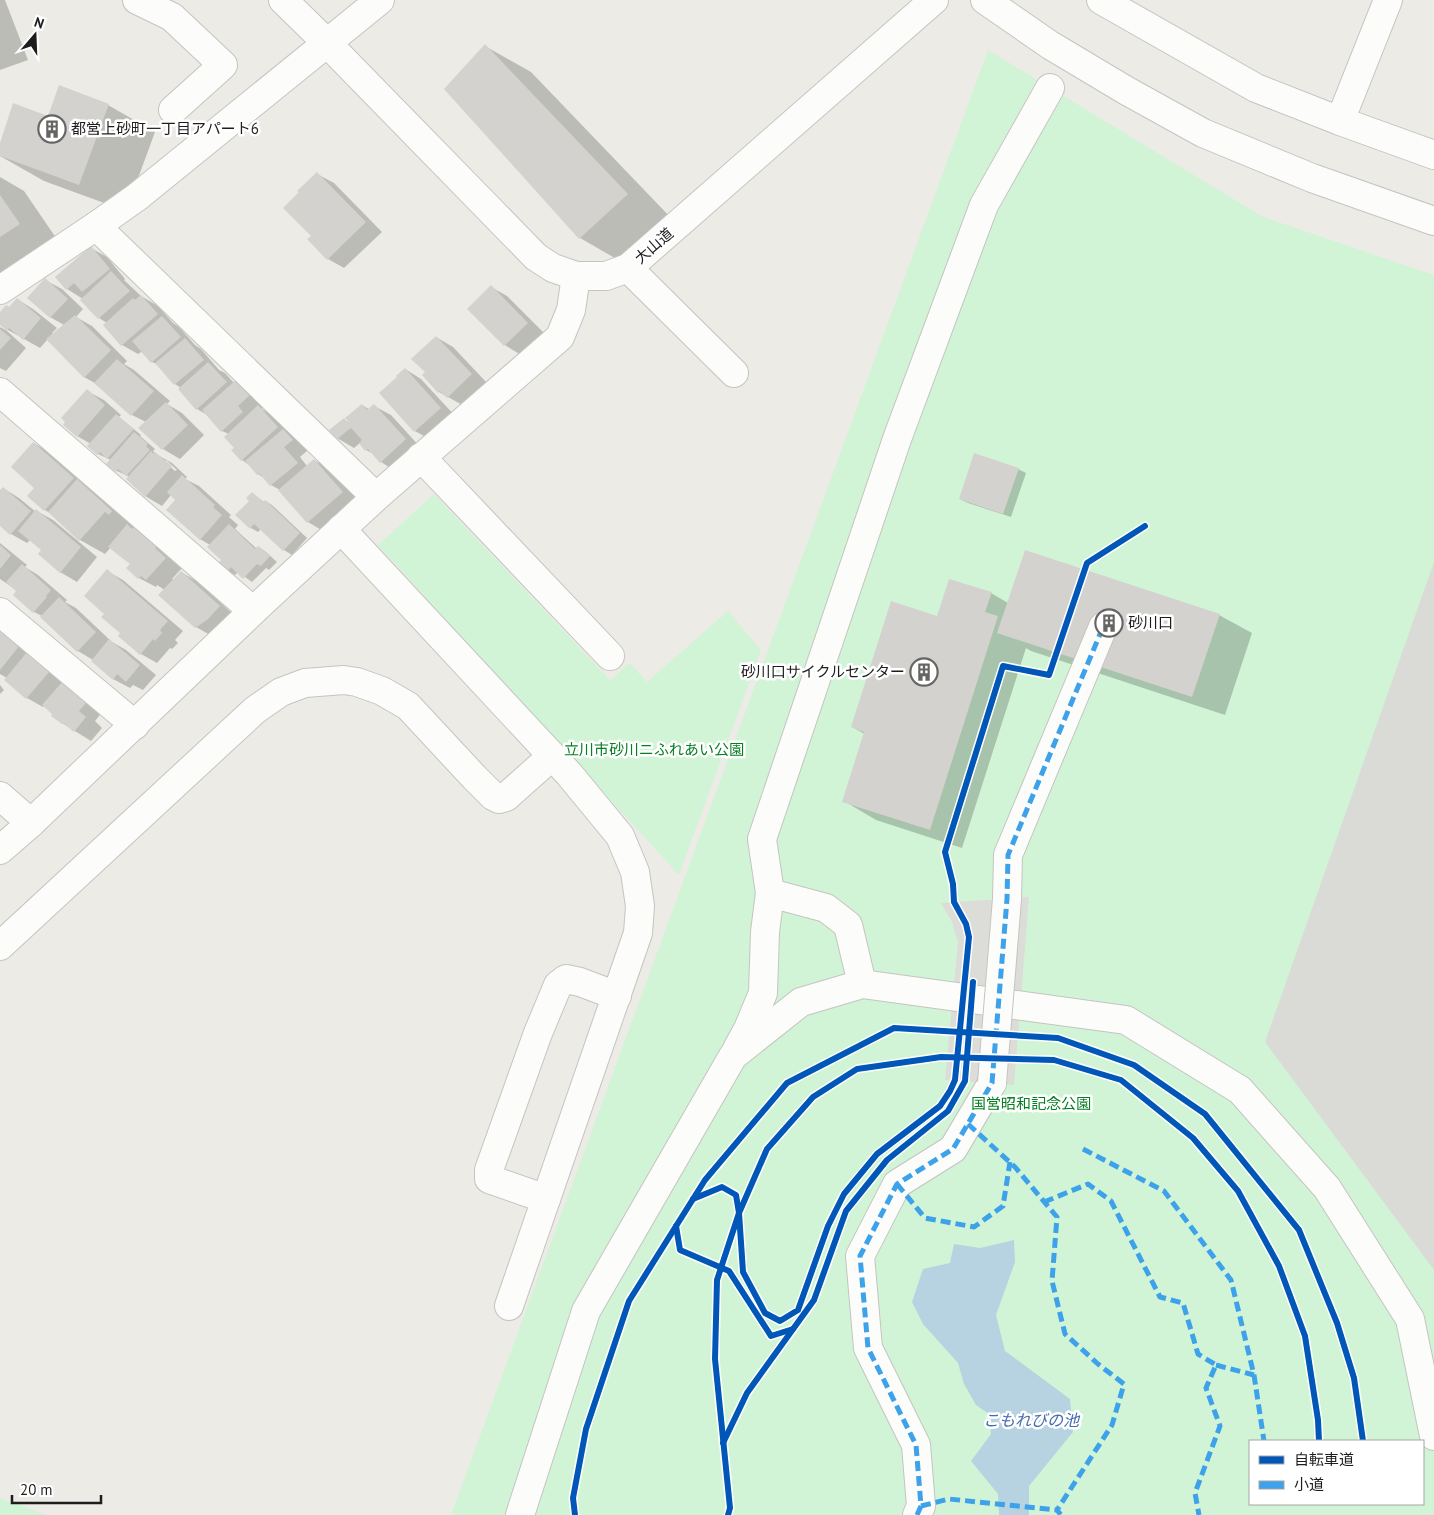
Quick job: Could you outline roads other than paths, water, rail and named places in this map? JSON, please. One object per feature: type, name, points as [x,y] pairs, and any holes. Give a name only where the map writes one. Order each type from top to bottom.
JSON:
[{"type":"street","points":[[137,0],[172,17],[223,66],[173,110]]},
{"type":"street","name":"大山道","points":[[283,0],[327,42],[536,258],[553,268],[576,276],[606,276],[628,268],[934,0]]},
{"type":"street","points":[[0,290],[137,197],[380,0]]},
{"type":"street","points":[[985,0],[1126,92],[1203,133],[1312,178],[1434,221]]},
{"type":"street","points":[[1101,0],[1256,88],[1434,155]]},
{"type":"street","points":[[1340,121],[1388,0]]},
{"type":"street","points":[[520,1515],[586,1311],[733,1056],[748,1029],[763,993],[770,893],[762,839],[897,439],[984,205],[1050,88]]},
{"type":"street","points":[[96,226],[376,497]]},
{"type":"street","points":[[628,268],[734,373]]},
{"type":"street","points":[[0,850],[31,823],[341,529],[560,337],[571,310],[576,276]]},
{"type":"street","points":[[0,392],[253,612]]},
{"type":"street","points":[[421,457],[610,656]]},
{"type":"street","points":[[341,529],[552,756],[620,836],[635,872],[640,906],[638,933],[509,1306]]},
{"type":"street","points":[[0,612],[135,725]]},
{"type":"street","points":[[917,1515],[921,1506],[916,1445],[868,1348],[860,1256],[897,1184],[953,1149],[992,1083],[1007,899],[1008,855],[1103,627]]},
{"type":"street","points":[[0,946],[255,710],[281,692],[305,683],[344,680],[358,682],[382,690],[408,706],[474,777],[493,796],[499,798],[506,797],[552,756]]},
{"type":"street","points":[[0,796],[31,823]]},
{"type":"street","points":[[770,893],[826,908],[848,925],[862,984]]},
{"type":"street","points":[[546,1199],[489,1178],[489,1170],[538,1033],[558,985],[566,979],[580,982],[617,996]]},
{"type":"street","points":[[733,1056],[801,1002],[862,984],[1126,1020],[1240,1090],[1327,1188],[1410,1319],[1434,1436]]},
{"type":"water","name":"こもれびの池","points":[[1014,1240],[1015,1262],[996,1315],[1005,1351],[1070,1399],[1073,1432],[1029,1486],[1029,1515],[999,1515],[998,1494],[971,1461],[991,1434],[989,1414],[976,1405],[964,1384],[958,1363],[923,1324],[912,1302],[923,1269],[950,1263],[954,1244],[980,1248]]},
{"type":"place","name":"都営上砂町一丁目アパート6","points":[[52,129]]},
{"type":"place","name":"砂川口","points":[[1109,623]]},
{"type":"place","name":"砂川口サイクルセンター","points":[[924,672]]},
{"type":"park label","name":"立川市砂川ニふれあい公園","points":[[654,750]]},
{"type":"park label","name":"国営昭和記念公園","points":[[1031,1104]]}]
